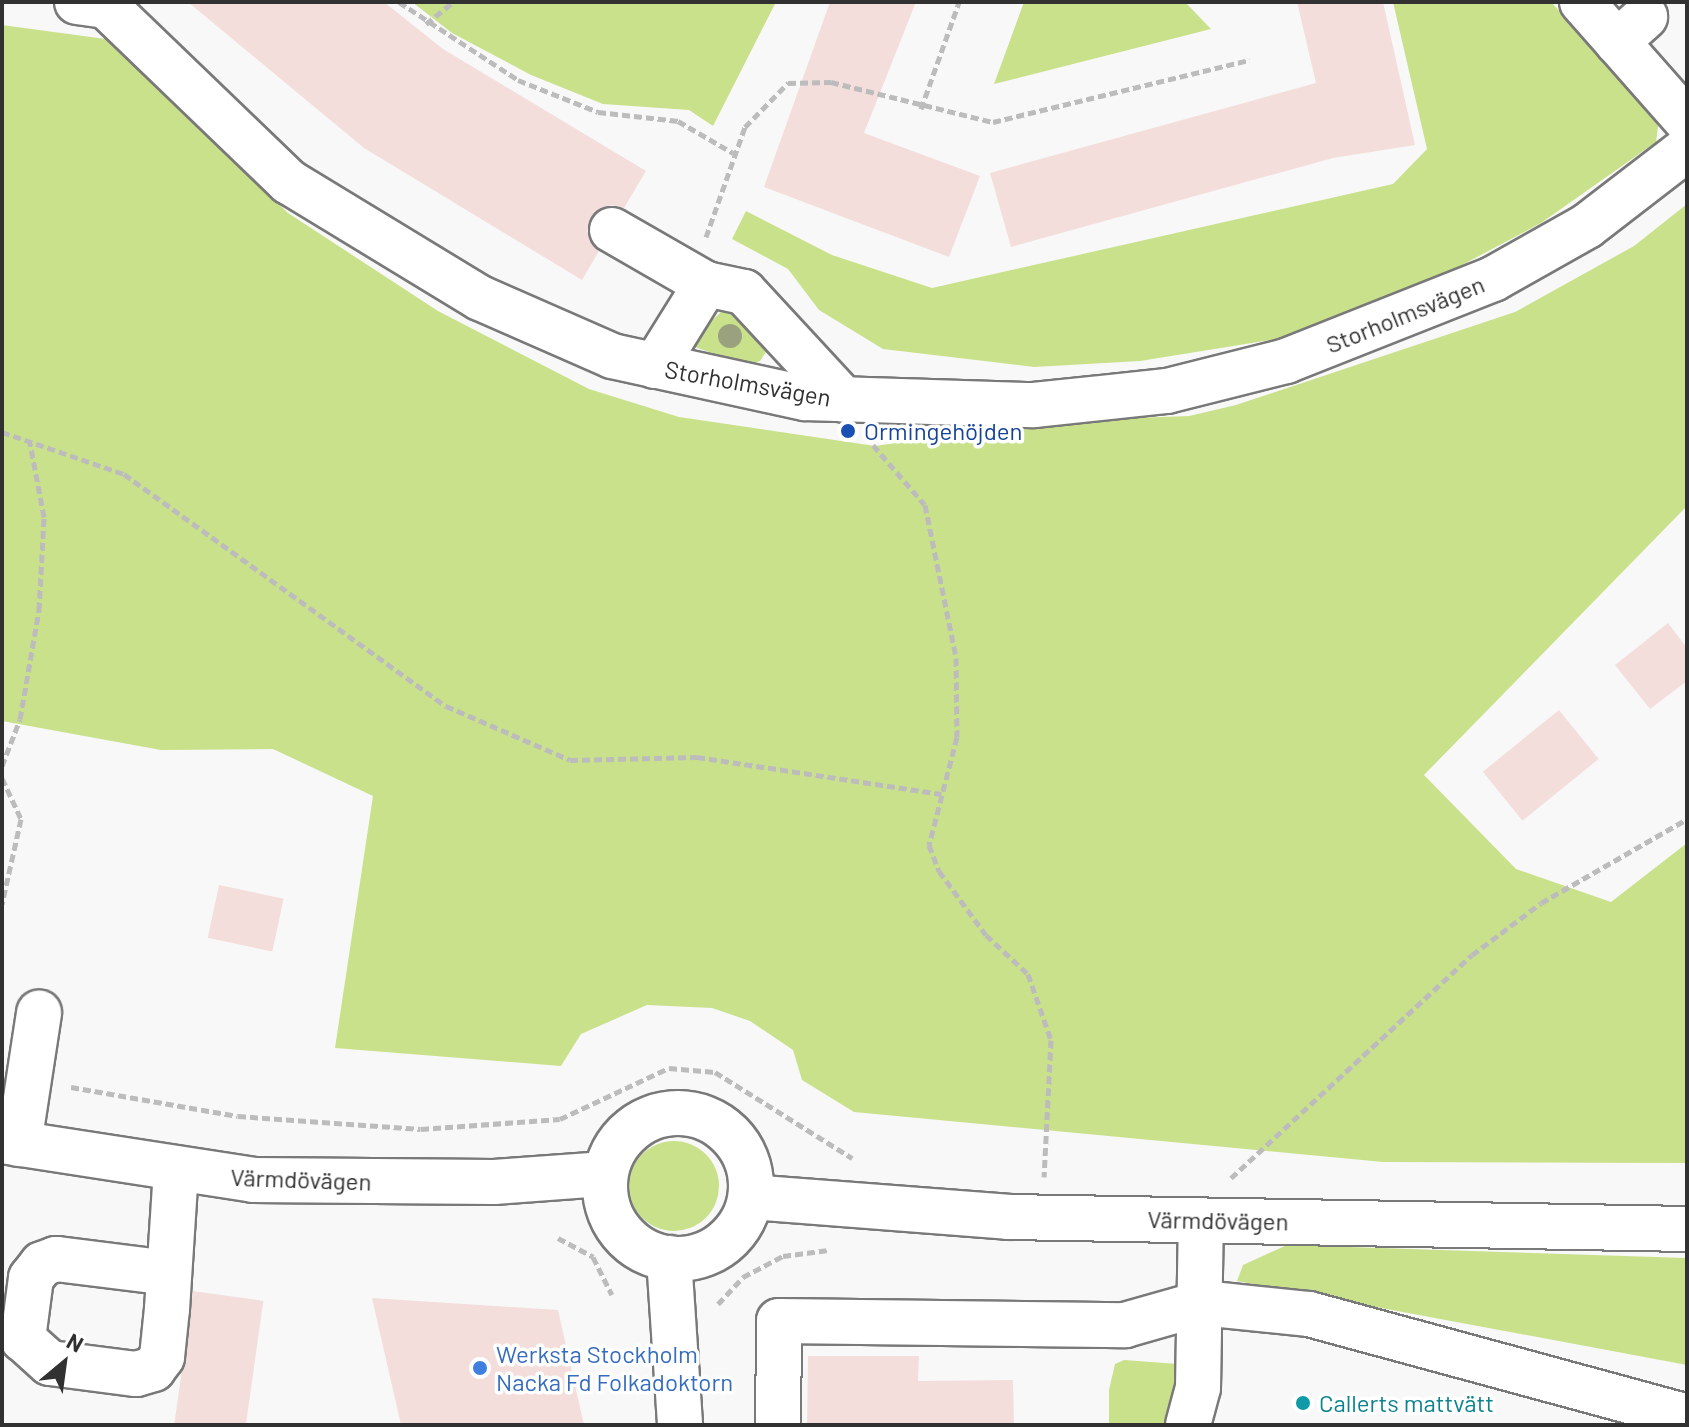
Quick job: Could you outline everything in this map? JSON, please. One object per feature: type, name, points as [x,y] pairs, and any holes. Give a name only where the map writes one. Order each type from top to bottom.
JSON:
[{"type":"street","points":[[1582,2],[1631,30],[1687,121]]},
{"type":"street","name":"Storholmsvägen","points":[[96,3],[289,182],[375,239],[508,311],[612,356],[844,400],[1034,405],[1167,391],[1286,361],[1493,279],[1587,226],[1687,149]]},
{"type":"street","points":[[612,230],[705,265],[744,292],[768,312],[844,400]]},
{"type":"street","points":[[655,366],[705,265]]},
{"type":"street","points":[[10,1142],[30,1080],[39,1013]]},
{"type":"street","points":[[665,1114],[690,1115],[734,1141],[747,1163],[751,1197],[723,1249],[695,1260],[669,1258],[644,1249],[619,1226],[602,1174],[630,1129],[665,1114]]},
{"type":"street","name":"Värmdövägen","points":[[10,1142],[176,1171],[356,1182],[602,1174]]},
{"type":"street","points":[[169,1273],[176,1171]]},
{"type":"street","name":"Värmdövägen","points":[[751,1197],[1008,1217],[1211,1203],[1687,1229]]},
{"type":"street","points":[[1188,1425],[1198,1388],[1211,1203]]},
{"type":"street","points":[[669,1258],[680,1425]]},
{"type":"street","points":[[778,1425],[779,1321],[1125,1325],[1202,1303],[1309,1314],[1687,1417]]},
{"type":"path","points":[[399,2],[426,24],[518,80],[598,112],[678,121],[733,153]]},
{"type":"path","points":[[426,24],[453,2]]},
{"type":"path","points":[[921,109],[959,2]]},
{"type":"path","points":[[705,265],[733,153],[757,108],[788,83],[831,82],[921,109],[993,122],[1250,60]]},
{"type":"path","points":[[2,432],[124,474],[446,706],[570,760],[697,757],[941,794]]},
{"type":"path","points":[[867,438],[925,505],[956,658],[957,737],[929,845],[939,871],[986,935],[1028,974],[1051,1040],[1044,1177]]},
{"type":"path","points":[[2,766],[20,719],[39,610],[44,517],[30,442]]},
{"type":"path","points":[[2,778],[21,819],[2,904]]},
{"type":"path","points":[[1211,1203],[1472,955],[1541,903],[1687,819]]},
{"type":"path","points":[[30,1080],[238,1116],[421,1129],[560,1119],[669,1068],[715,1072],[836,1154]]},
{"type":"path","points":[[558,1238],[593,1257],[612,1295]]},
{"type":"green space","points":[[412,2],[776,2],[713,126],[689,110],[603,104],[531,75],[452,33]]},
{"type":"green space","points":[[1024,2],[1185,2],[1211,29],[994,84]]},
{"type":"green space","points":[[1393,2],[1551,2],[1659,119],[1656,142],[1541,223],[1400,298],[1302,335],[1140,361],[1034,367],[883,349],[819,310],[788,269],[732,239],[746,211],[832,255],[932,288],[1393,184],[1427,149]]},
{"type":"green space","points":[[2,25],[113,40],[288,213],[438,311],[589,389],[679,417],[875,446],[1050,421],[1189,416],[1236,405],[1515,312],[1634,246],[1687,204],[1687,506],[1424,775],[1516,869],[1611,902],[1687,843],[1687,1163],[1383,1162],[854,1112],[802,1080],[793,1050],[750,1021],[712,1008],[647,1005],[581,1034],[561,1066],[335,1048],[373,796],[273,749],[161,750],[2,721]]},
{"type":"green space","points":[[725,308],[746,312],[769,347],[760,361],[748,366],[695,347],[694,338]]},
{"type":"green space","points":[[674,1141],[691,1144],[706,1154],[716,1169],[719,1186],[716,1203],[706,1218],[691,1228],[674,1231],[657,1228],[642,1218],[632,1203],[629,1186],[632,1169],[642,1154],[657,1144]]},
{"type":"green space","points":[[1287,1245],[1687,1258],[1687,1365],[1237,1281],[1243,1265]]},
{"type":"green space","points":[[1124,1360],[1178,1364],[1165,1425],[1109,1425],[1109,1390],[1115,1364]]},
{"type":"building","points":[[188,2],[384,2],[443,49],[646,171],[624,208],[611,205],[591,217],[587,231],[599,251],[582,280],[364,148]]},
{"type":"building","points":[[830,2],[916,2],[864,133],[980,176],[949,257],[764,187]]},
{"type":"building","points":[[1297,2],[1383,2],[1415,145],[1333,158],[1011,247],[990,173],[1316,83]]},
{"type":"building","points":[[1668,623],[1687,648],[1687,681],[1650,709],[1615,665]]},
{"type":"building","points":[[1559,710],[1599,759],[1522,821],[1483,772]]},
{"type":"building","points":[[219,885],[284,899],[272,952],[208,938]]},
{"type":"building","points":[[193,1291],[263,1301],[246,1425],[174,1425]]},
{"type":"building","name":"Werksta Stockholm Nacka Fd Folkadoktorn","points":[[372,1298],[558,1310],[584,1425],[401,1425]]},
{"type":"building","points":[[808,1356],[919,1356],[918,1381],[1013,1380],[1014,1425],[807,1425]]},
{"type":"place","name":"Ormingehöjden","points":[[848,431]]},
{"type":"place","name":"Werksta Stockholm Nacka Fd Folkadoktorn","points":[[480,1368]]},
{"type":"place","name":"Callerts mattvätt","points":[[1303,1403]]}]
